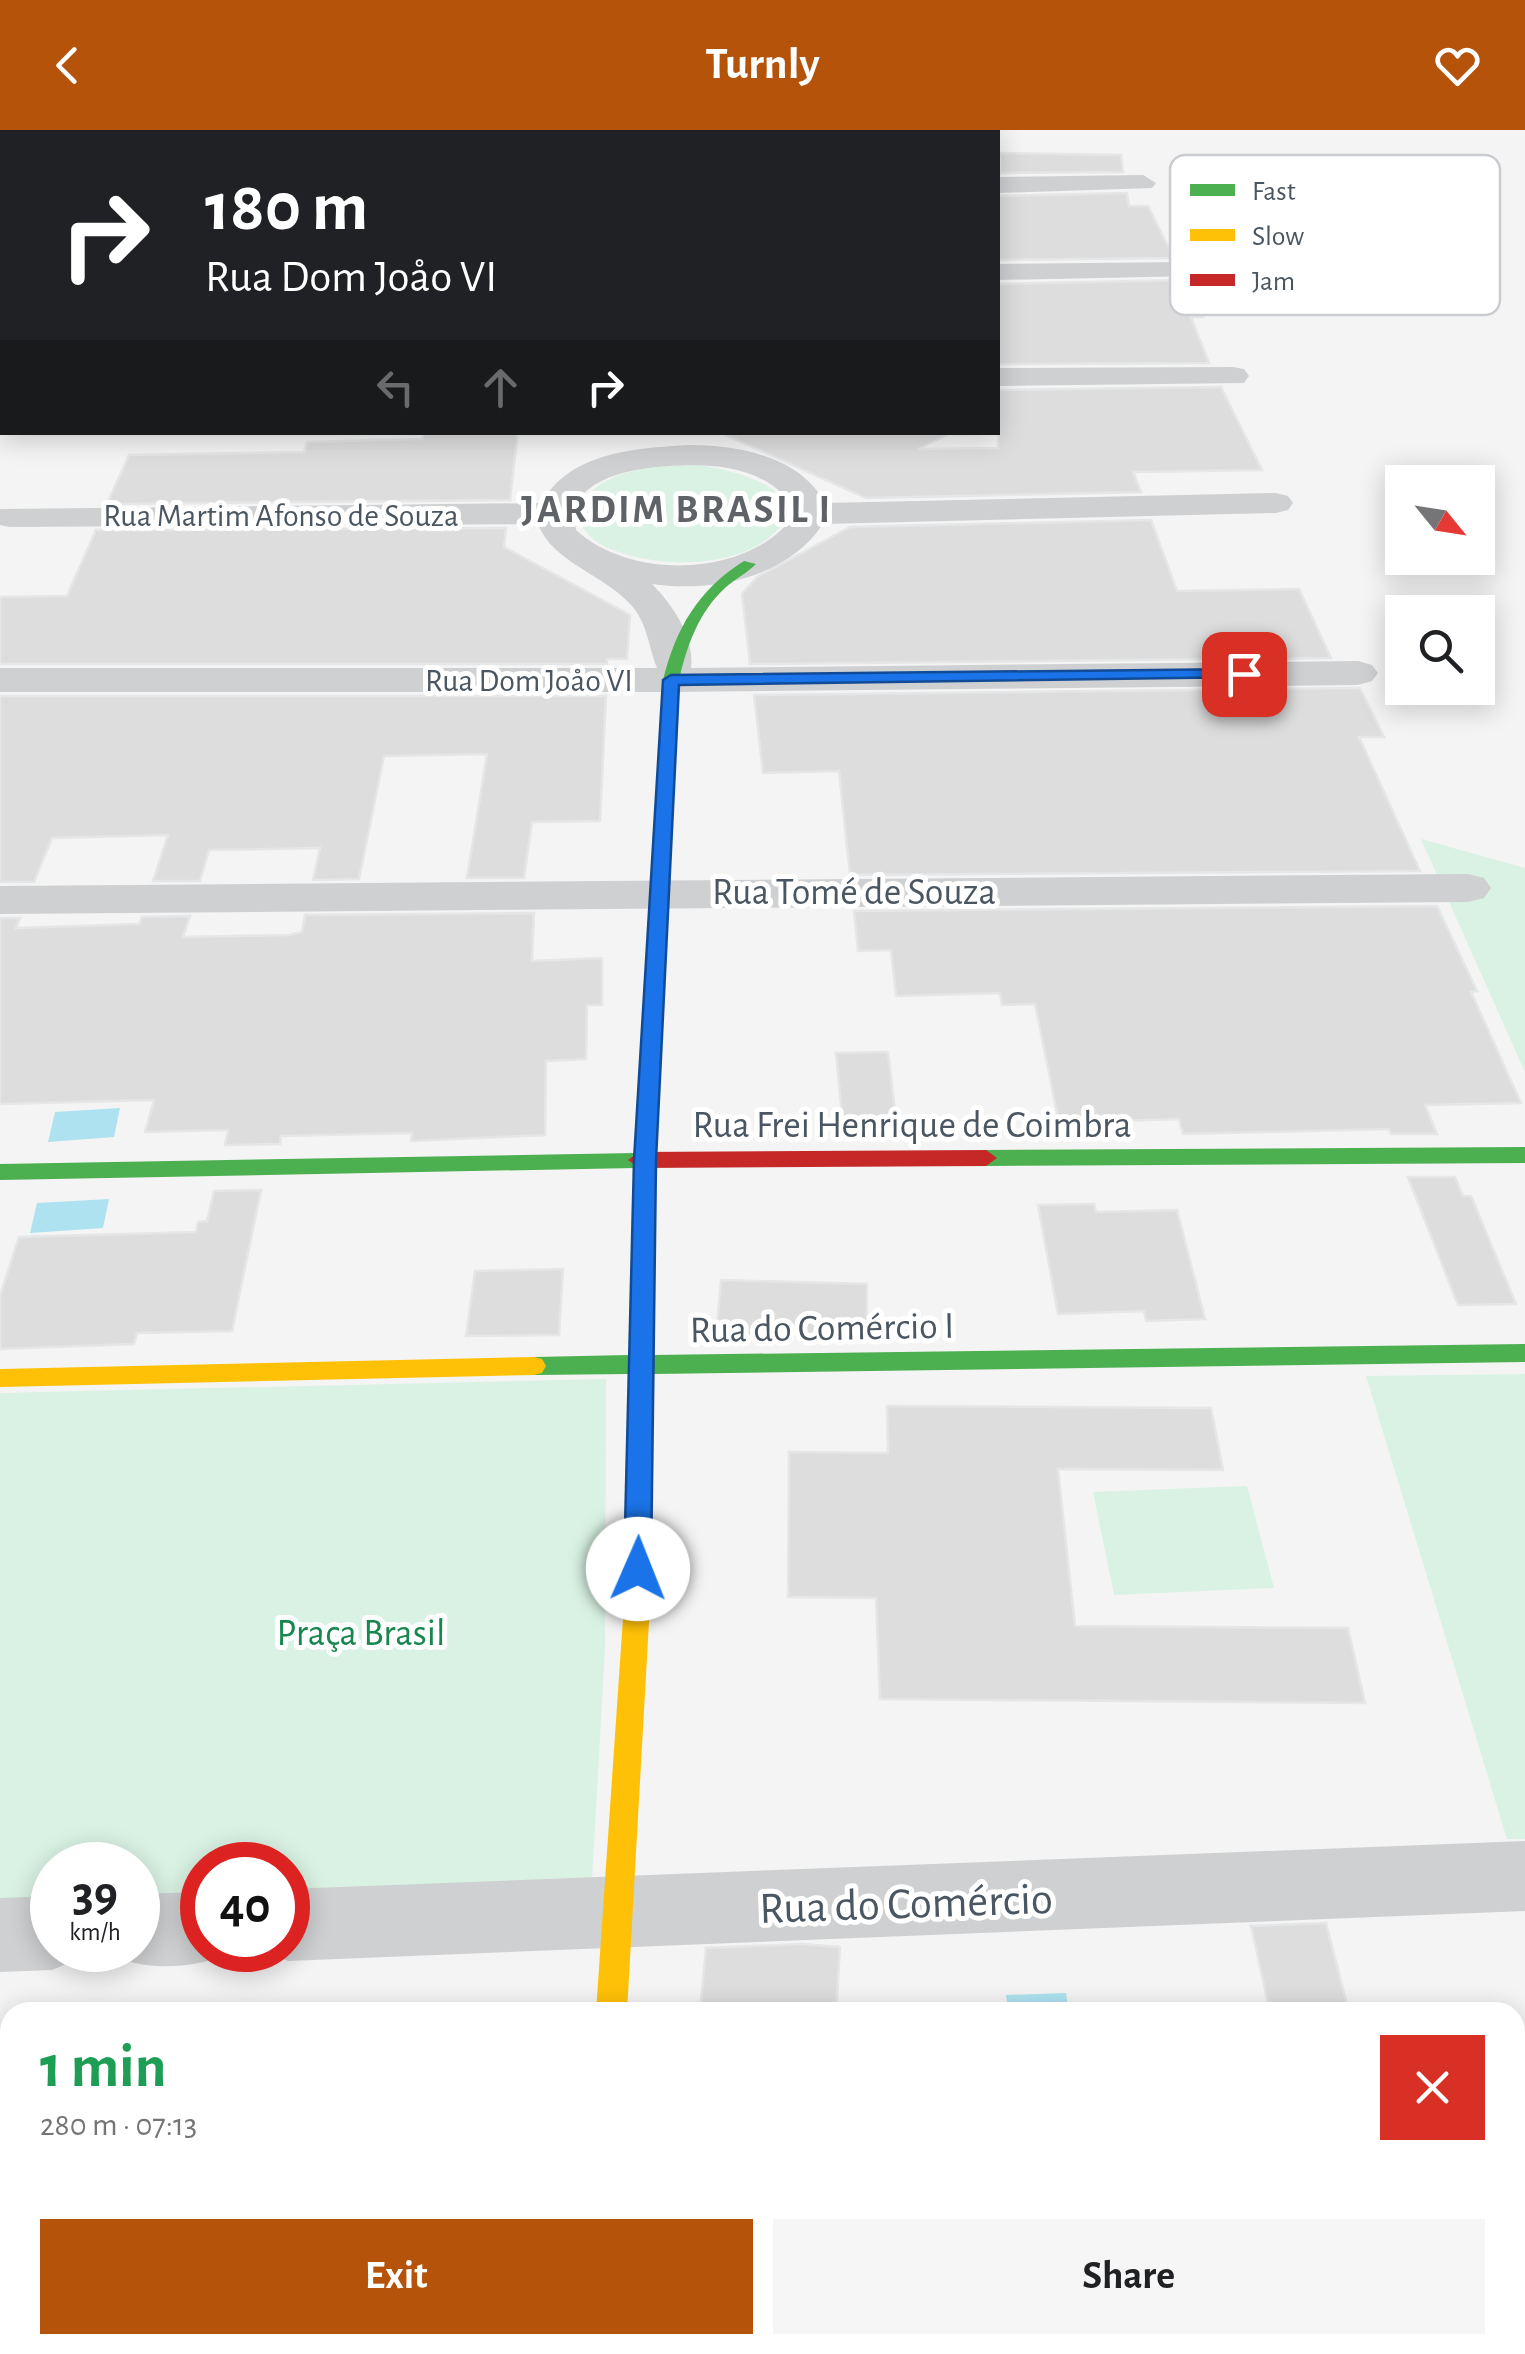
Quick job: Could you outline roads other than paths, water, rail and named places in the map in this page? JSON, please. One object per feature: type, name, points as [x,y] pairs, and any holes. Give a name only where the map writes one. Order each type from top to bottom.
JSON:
[{"type":"street","points":[[1000,185],[1143,183]]},
{"type":"street","points":[[1000,272],[1170,270]]},
{"type":"street","points":[[1000,377],[1233,376]]},
{"type":"street","points":[[611,2002],[637,1604],[645,1160],[672,672],[670,640],[658,609],[628,580],[559,534],[554,513],[571,486],[654,449],[668,435]]},
{"type":"street","points":[[708,435],[798,487],[812,514]]},
{"type":"street","points":[[623,462],[706,456],[774,471]]},
{"type":"street","points":[[812,514],[1276,503]]},
{"type":"street","name":"Rua Martim Afonso de Souza","points":[[9,517],[554,513]]},
{"type":"street","points":[[672,672],[691,614],[711,587],[794,543],[812,514]]},
{"type":"street","points":[[584,554],[610,565],[666,574],[722,571],[749,564]]},
{"type":"street","name":"Rua Dom Joåo VI","points":[[0,680],[672,672],[1358,673]]},
{"type":"street","name":"Rua Tomé de Souza","points":[[0,900],[1468,888]]},
{"type":"street","name":"Rua Frei Henrique de Coimbra","points":[[0,1172],[645,1160],[1525,1155]]},
{"type":"street","name":"Rua do Comércio I","points":[[0,1378],[641,1364],[1525,1353]]},
{"type":"street","name":"Rua do Comércio","points":[[310,1925],[1525,1876]]},
{"type":"street","points":[[0,1935],[30,1934]]},
{"type":"water","points":[[120,1108],[114,1137],[48,1142],[55,1112]]},
{"type":"water","points":[[109,1199],[103,1228],[30,1233],[37,1203]]},
{"type":"water","points":[[1066,1993],[1067,2002],[1007,2002],[1006,1995]]},
{"type":"district","name":"JARDIM BRASIL I","points":[[677,508]]},
{"type":"park label","name":"Praça Brasil","points":[[361,1632]]}]
